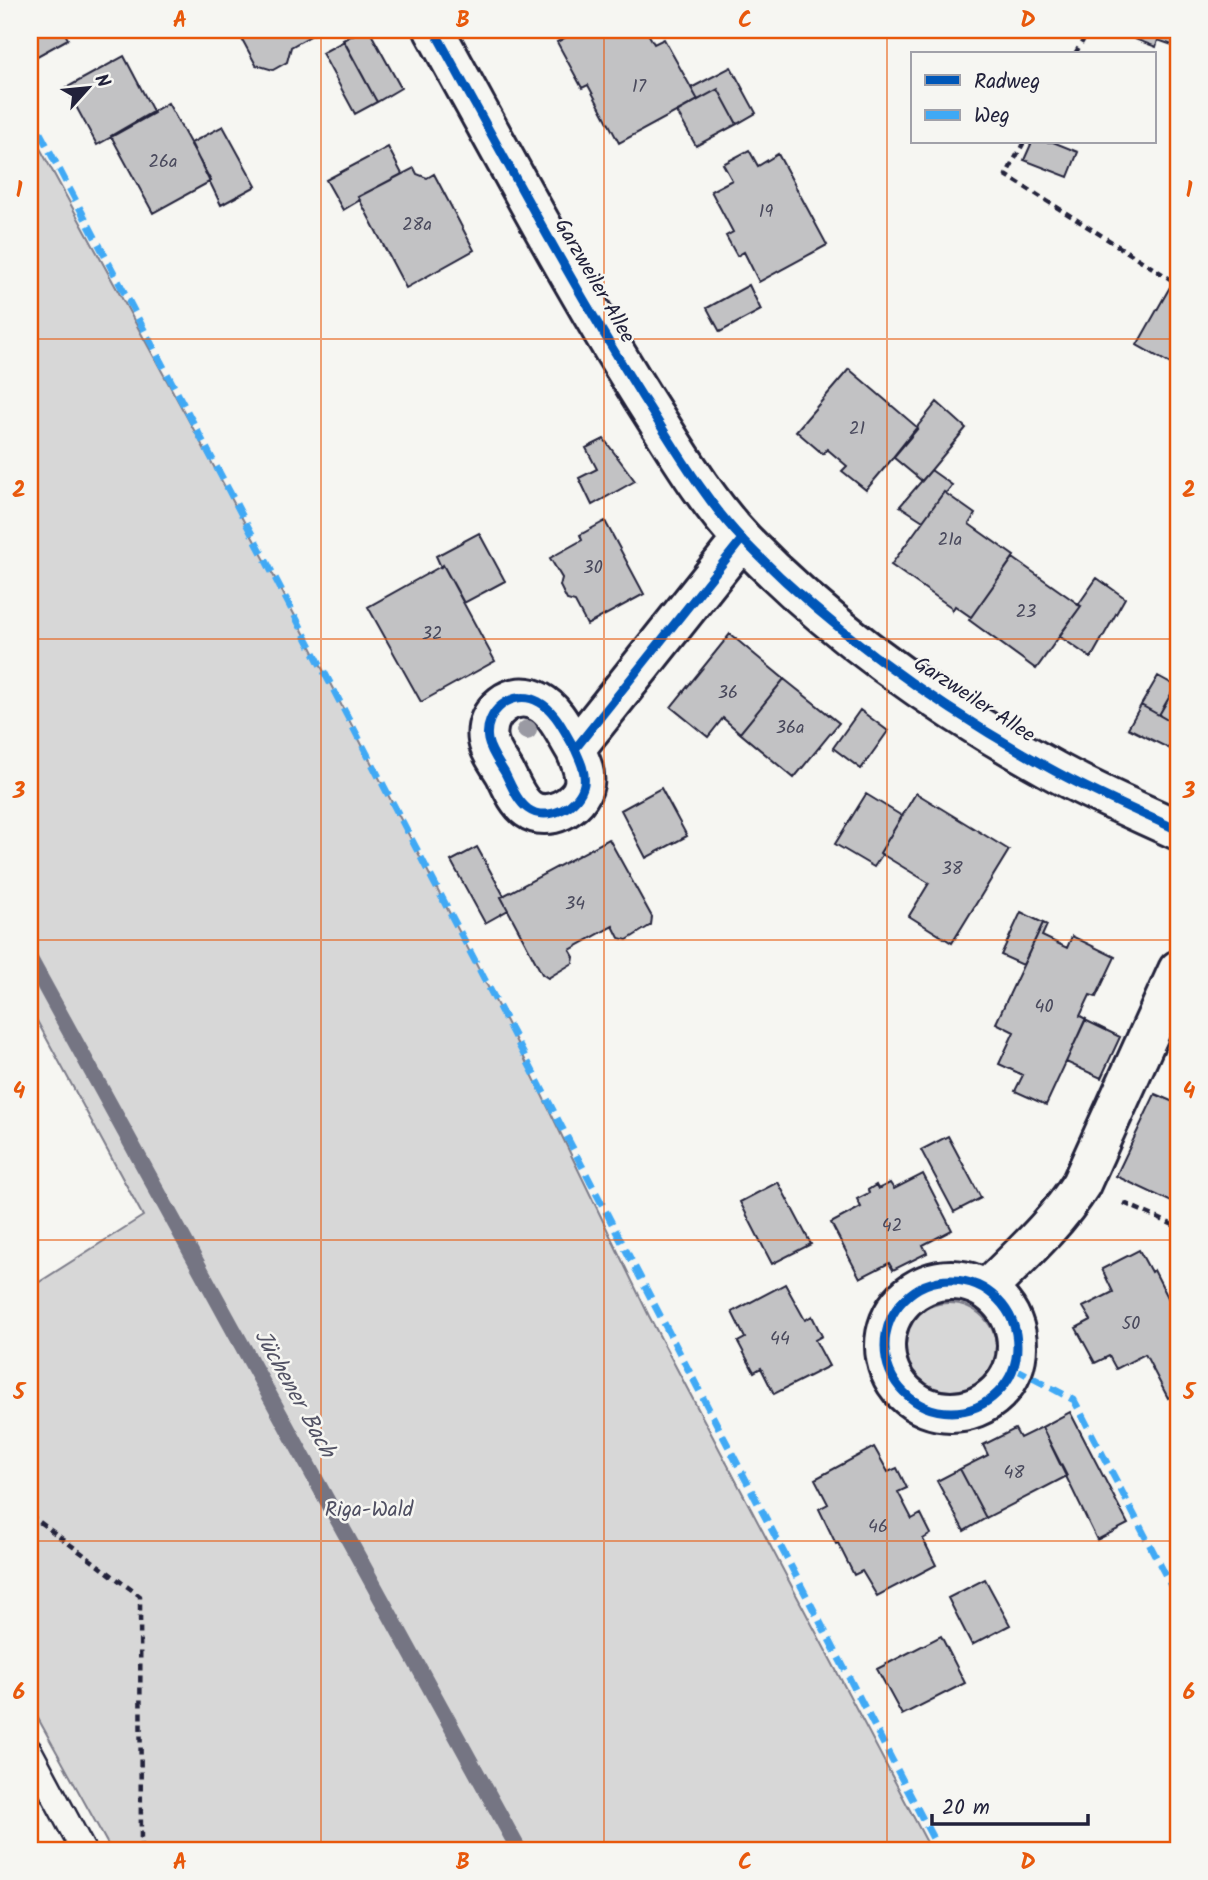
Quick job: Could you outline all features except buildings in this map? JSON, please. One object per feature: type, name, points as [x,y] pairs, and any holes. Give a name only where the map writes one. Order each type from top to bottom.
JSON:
[{"type":"street","name":"Garzweiler Allee","points":[[434,30],[612,348],[697,481],[742,539],[813,605],[932,697],[1052,770],[1178,830]]},
{"type":"street","points":[[575,748],[742,539]]},
{"type":"street","points":[[987,1289],[1067,1206],[1081,1184],[1178,970]]},
{"type":"lane","points":[[30,1751],[83,1850]]},
{"type":"path","points":[[1076,52],[1089,30]]},
{"type":"path","points":[[1023,144],[1006,175],[1178,284]]},
{"type":"path","points":[[1081,1184],[1178,1227]]},
{"type":"path","points":[[30,1515],[140,1596],[141,1850]]},
{"type":"green space","name":"Riga-Wald","points":[[30,130],[283,593],[514,1037],[649,1316],[931,1850],[111,1850],[30,1704],[30,1288],[143,1216],[30,1008]]},
{"type":"green space","points":[[949,1303],[967,1307],[983,1317],[993,1333],[997,1351],[993,1369],[983,1385],[967,1395],[949,1399],[931,1395],[915,1385],[905,1369],[901,1351],[905,1333],[915,1317],[931,1307]]},
{"type":"waterway","name":"Jüchener Bach","points":[[30,959],[519,1850]]},
{"type":"marked path","points":[[30,114],[939,1850]]},
{"type":"marked path","points":[[1014,1368],[1074,1400],[1178,1599]]},
{"type":"cycle path","points":[[434,30],[615,353],[690,472],[729,525],[813,606],[928,694],[1051,769],[1178,830]]},
{"type":"cycle path","points":[[575,749],[584,775],[581,792],[562,810],[536,813],[521,802],[493,753],[488,740],[490,720],[495,712],[510,700],[529,698],[550,711],[575,749],[742,539]]},
{"type":"cycle path","points":[[951,1280],[976,1285],[998,1299],[1012,1321],[1017,1346],[1012,1371],[998,1393],[976,1407],[951,1412],[926,1407],[904,1393],[890,1371],[885,1346],[890,1321],[904,1299],[926,1285],[951,1280]]}]
